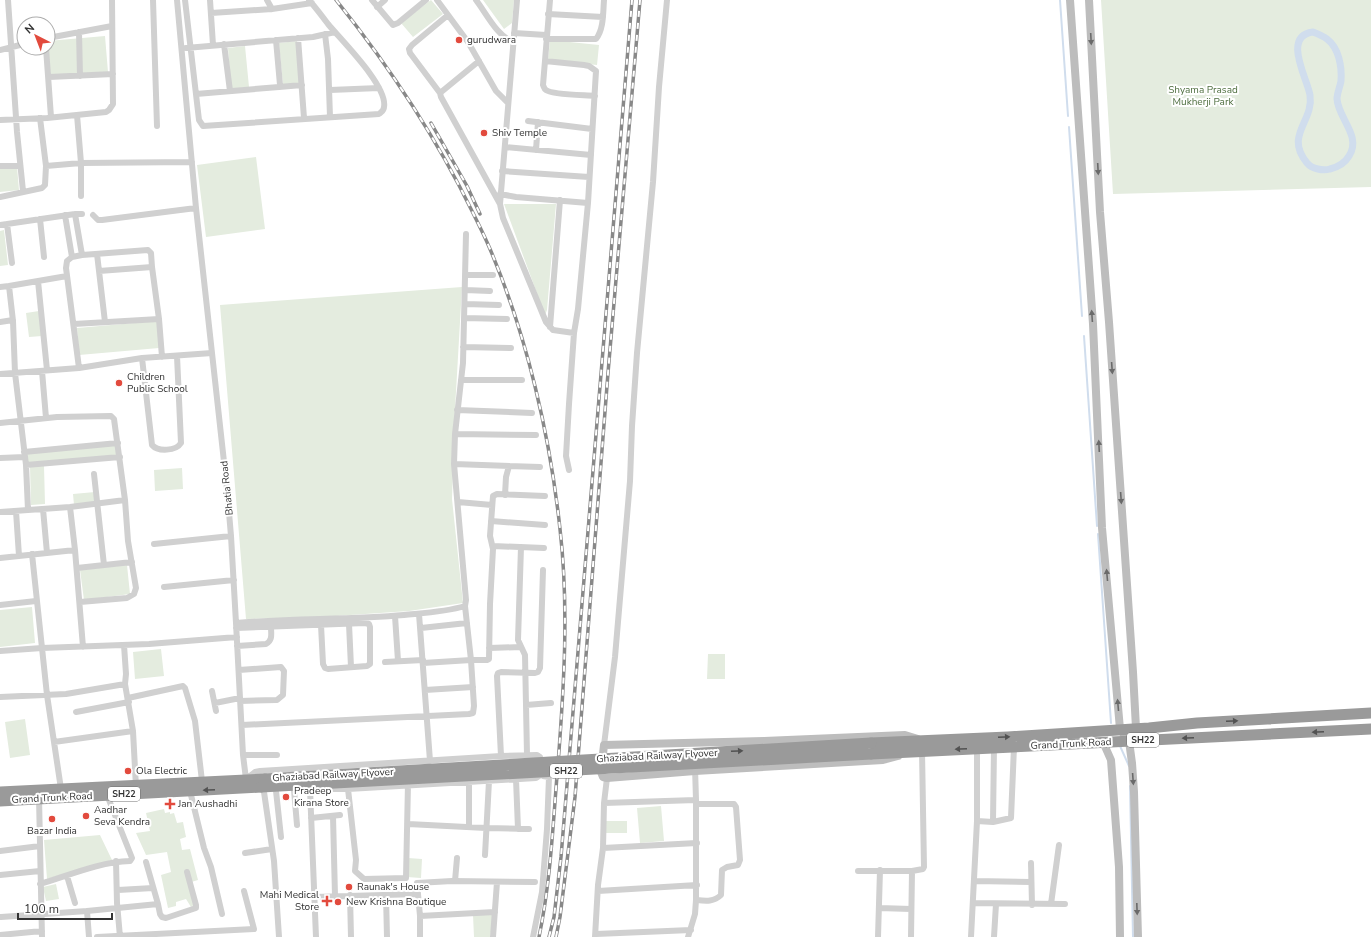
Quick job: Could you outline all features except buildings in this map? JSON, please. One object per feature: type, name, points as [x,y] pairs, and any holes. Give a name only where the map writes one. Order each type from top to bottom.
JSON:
[{"type":"highway","name":"Grand Trunk Road","points":[[921,748],[1197,722],[1371,713]]},
{"type":"highway","points":[[1336,715],[1337,731]]},
{"type":"highway","points":[[1272,719],[1272,734]]},
{"type":"highway","name":"Grand Trunk Road","points":[[977,743],[994,747],[1014,747],[1371,729]]},
{"type":"highway","name":"Ghaziabad Railway Flyover","points":[[247,783],[263,786],[871,748],[921,748]]},
{"type":"highway","name":"Grand Trunk Road","points":[[0,792],[107,795],[136,789],[202,781],[247,783]]},
{"type":"highway","name":"Grand Trunk Road","points":[[0,801],[61,789],[190,791],[247,783]]},
{"type":"street","points":[[0,3],[9,0],[16,118],[23,192]]},
{"type":"street","points":[[0,120],[78,115],[106,112],[109,110],[113,104],[112,0]]},
{"type":"street","points":[[153,0],[157,126]]},
{"type":"street","name":"Bhatia Road","points":[[177,0],[196,208],[231,536],[243,755],[247,783]]},
{"type":"street","points":[[185,0],[199,120],[203,126],[378,114],[383,110],[385,106],[379,88],[364,66],[310,2],[272,9],[211,13]]},
{"type":"street","points":[[210,0],[213,45]]},
{"type":"street","points":[[267,0],[272,9]]},
{"type":"street","points":[[372,0],[393,25],[398,23],[426,0]]},
{"type":"street","points":[[377,7],[385,0]]},
{"type":"street","points":[[437,0],[479,61],[496,91],[508,103]]},
{"type":"street","points":[[476,0],[500,34],[506,40],[514,42]]},
{"type":"street","points":[[517,0],[500,204],[503,218],[546,322],[553,330],[574,333]]},
{"type":"street","points":[[550,0],[544,61],[543,85],[545,90],[548,92],[561,94],[595,96]]},
{"type":"street","points":[[514,33],[546,37],[596,39],[603,17],[604,0]]},
{"type":"street","points":[[667,0],[659,87],[653,189],[637,353],[630,481],[615,657],[604,745],[603,777],[607,778],[695,771],[883,760],[921,748]]},
{"type":"street","points":[[1070,0],[1093,324],[1102,528],[1120,729],[1129,741],[1134,792],[1138,937]]},
{"type":"street","points":[[1089,0],[1100,212],[1136,728],[1129,741]]},
{"type":"street","points":[[548,14],[603,17]]},
{"type":"street","points":[[448,15],[412,45],[409,49],[410,53],[440,93],[500,204]]},
{"type":"street","points":[[56,36],[112,26]]},
{"type":"street","points":[[79,32],[80,76]]},
{"type":"street","points":[[182,48],[298,38],[335,32]]},
{"type":"street","points":[[325,34],[330,90],[330,117]]},
{"type":"street","points":[[298,38],[304,118]]},
{"type":"street","points":[[276,40],[279,87]]},
{"type":"street","points":[[224,44],[230,91]]},
{"type":"street","points":[[0,50],[16,46]]},
{"type":"street","points":[[47,56],[51,117]]},
{"type":"street","points":[[440,93],[479,61]]},
{"type":"street","points":[[544,61],[584,65],[596,71],[588,202],[578,309],[574,333],[566,456],[569,470]]},
{"type":"street","points":[[48,77],[113,74]]},
{"type":"street","points":[[196,94],[302,85]]},
{"type":"street","points":[[330,90],[379,88]]},
{"type":"street","points":[[78,115],[81,196]]},
{"type":"street","points":[[0,197],[42,188],[44,186],[46,181],[46,166],[40,118]]},
{"type":"street","points":[[528,121],[592,129]]},
{"type":"street","points":[[536,150],[538,122]]},
{"type":"street","points":[[504,147],[591,155]]},
{"type":"street","points":[[46,166],[192,162]]},
{"type":"street","points":[[0,166],[20,166]]},
{"type":"street","points":[[502,171],[589,177]]},
{"type":"street","points":[[500,194],[516,197],[588,202]]},
{"type":"street","points":[[550,327],[560,200]]},
{"type":"street","points":[[93,215],[98,220],[102,220],[196,208]]},
{"type":"street","points":[[75,214],[82,255]]},
{"type":"street","points":[[12,263],[3,225],[66,215],[82,214]]},
{"type":"street","points":[[66,215],[72,257]]},
{"type":"street","points":[[40,219],[44,257]]},
{"type":"street","points":[[242,725],[469,714],[473,712],[471,660],[465,606],[466,600],[454,464],[455,434],[463,347],[466,234]]},
{"type":"street","points":[[79,368],[67,276],[67,261],[72,257],[82,255],[148,250],[151,253],[162,357]]},
{"type":"street","points":[[97,254],[105,322]]},
{"type":"street","points":[[99,271],[152,267]]},
{"type":"street","points":[[465,274],[493,275]]},
{"type":"street","points":[[0,287],[67,276]]},
{"type":"street","points":[[38,281],[45,371],[46,418]]},
{"type":"street","points":[[9,286],[13,320],[15,373],[26,465],[28,510]]},
{"type":"street","points":[[465,290],[490,291]]},
{"type":"street","points":[[464,304],[499,305]]},
{"type":"street","points":[[464,318],[507,319]]},
{"type":"street","points":[[74,324],[159,319]]},
{"type":"street","points":[[0,322],[13,320]]},
{"type":"street","points":[[463,347],[511,348]]},
{"type":"street","points":[[0,374],[79,368],[142,358],[212,352]]},
{"type":"street","points":[[142,358],[152,444],[154,448],[159,450],[179,447],[181,443],[176,363],[177,356]]},
{"type":"street","points":[[460,380],[522,380]]},
{"type":"street","points":[[458,410],[532,413]]},
{"type":"street","points":[[0,423],[46,418],[111,416],[114,419],[125,500],[128,541],[136,588],[134,594],[127,598],[80,602]]},
{"type":"street","points":[[455,434],[536,435]]},
{"type":"street","points":[[0,458],[118,443]]},
{"type":"street","points":[[26,465],[120,457]]},
{"type":"street","points":[[454,464],[540,467]]},
{"type":"street","points":[[505,495],[506,477],[509,466]]},
{"type":"street","points":[[94,474],[104,565]]},
{"type":"street","points":[[385,662],[489,659],[493,546],[490,536],[493,496],[494,494],[545,496]]},
{"type":"street","points":[[0,512],[70,507],[125,500]]},
{"type":"street","points":[[458,502],[492,505]]},
{"type":"street","points":[[70,507],[76,550],[83,647]]},
{"type":"street","points":[[43,509],[47,553]]},
{"type":"street","points":[[16,511],[20,556]]},
{"type":"street","points":[[491,521],[545,525]]},
{"type":"street","points":[[154,544],[231,536]]},
{"type":"street","points":[[493,546],[544,548]]},
{"type":"street","points":[[521,547],[518,640],[525,655],[527,755]]},
{"type":"street","points":[[0,558],[76,550]]},
{"type":"street","points":[[32,554],[36,601],[43,652],[46,695],[61,789]]},
{"type":"street","points":[[77,568],[132,562]]},
{"type":"street","points":[[501,756],[496,676],[501,672],[535,673],[538,672],[540,668],[543,570]]},
{"type":"street","points":[[164,587],[234,580]]},
{"type":"street","points":[[0,605],[36,601]]},
{"type":"street","points":[[236,626],[270,620],[370,618],[419,614],[465,606]]},
{"type":"street","points":[[419,614],[430,760]]},
{"type":"street","points":[[395,616],[398,661]]},
{"type":"street","points":[[236,626],[271,627],[365,623],[369,624],[370,664],[351,667],[325,668],[323,664],[321,625]]},
{"type":"street","points":[[420,628],[467,623]]},
{"type":"street","points":[[349,624],[351,667]]},
{"type":"street","points":[[237,646],[266,644],[270,642],[272,638],[271,627]]},
{"type":"street","points":[[0,651],[124,645],[237,637]]},
{"type":"street","points":[[124,645],[126,674],[125,684],[133,730],[136,789]]},
{"type":"street","points":[[489,648],[521,647]]},
{"type":"street","points":[[214,703],[240,700],[276,700],[281,698],[283,695],[284,671],[281,667],[239,670]]},
{"type":"street","points":[[0,697],[66,694],[125,684]]},
{"type":"street","points":[[76,712],[183,686],[185,688],[195,722],[202,781]]},
{"type":"street","points":[[425,690],[473,687]]},
{"type":"street","points":[[212,691],[216,711]]},
{"type":"street","points":[[526,705],[551,703]]},
{"type":"street","points":[[54,742],[133,730]]},
{"type":"street","points":[[604,745],[764,741],[905,735],[921,748],[924,867],[920,870],[912,871],[858,871]]},
{"type":"street","points":[[1103,742],[1111,760],[1119,867],[1120,937]]},
{"type":"street","points":[[688,937],[695,914],[697,885],[694,743]]},
{"type":"street","points":[[972,937],[977,821],[977,743]]},
{"type":"street","points":[[993,822],[994,747]]},
{"type":"street","points":[[977,821],[993,822],[1009,819],[1012,815],[1014,747]]},
{"type":"street","points":[[243,755],[277,755]]},
{"type":"street","points":[[247,783],[255,772],[260,771],[527,755],[537,755],[540,757],[539,776]]},
{"type":"street","points":[[348,789],[356,860],[355,871],[364,880],[406,878],[409,762]]},
{"type":"street","points":[[280,937],[272,849],[263,786],[276,791],[348,789],[536,778],[539,776],[549,777],[549,788],[542,892],[533,937]]},
{"type":"street","points":[[607,778],[604,803],[596,936],[691,930]]},
{"type":"street","points":[[516,779],[518,829]]},
{"type":"street","points":[[485,855],[489,781]]},
{"type":"street","points":[[469,782],[469,827]]},
{"type":"street","points":[[294,790],[297,825]]},
{"type":"street","points":[[310,790],[316,937]]},
{"type":"street","points":[[190,791],[222,914]]},
{"type":"street","points":[[276,791],[281,837]]},
{"type":"street","points":[[0,935],[42,934],[39,794]]},
{"type":"street","points":[[40,884],[116,862],[130,861],[132,858],[107,795]]},
{"type":"street","points":[[604,803],[696,802],[734,804],[736,807],[740,860],[738,865],[727,867],[722,870],[721,895],[717,899],[712,901],[696,900]]},
{"type":"street","points":[[311,818],[340,815]]},
{"type":"street","points":[[333,816],[335,896]]},
{"type":"street","points":[[408,824],[529,829]]},
{"type":"street","points":[[602,848],[697,843]]},
{"type":"street","points":[[1051,904],[1059,845]]},
{"type":"street","points":[[0,851],[40,846]]},
{"type":"street","points":[[245,853],[272,849]]},
{"type":"street","points":[[455,881],[457,858]]},
{"type":"street","points":[[116,862],[120,937]]},
{"type":"street","points":[[146,862],[160,914],[162,917],[166,918],[196,908],[187,872]]},
{"type":"street","points":[[1031,864],[1032,904]]},
{"type":"street","points":[[878,937],[880,870]]},
{"type":"street","points":[[0,875],[40,871]]},
{"type":"street","points":[[911,937],[912,871]]},
{"type":"street","points":[[67,876],[75,903]]},
{"type":"street","points":[[420,937],[417,883],[455,881],[535,882]]},
{"type":"street","points":[[974,881],[1031,882]]},
{"type":"street","points":[[493,937],[497,882]]},
{"type":"street","points":[[598,891],[697,885]]},
{"type":"street","points":[[118,890],[153,888]]},
{"type":"street","points":[[98,937],[254,929],[244,891]]},
{"type":"street","points":[[314,896],[418,894]]},
{"type":"street","points":[[350,895],[351,937]]},
{"type":"street","points":[[386,895],[387,937]]},
{"type":"street","points":[[974,903],[1065,904]]},
{"type":"street","points":[[1,917],[158,904]]},
{"type":"street","points":[[994,937],[996,904]]},
{"type":"street","points":[[879,908],[911,909]]},
{"type":"street","points":[[87,911],[88,937]]},
{"type":"street","points":[[420,916],[495,912]]},
{"type":"green space","points":[[431,0],[443,14],[413,37],[401,23]]},
{"type":"green space","points":[[483,0],[514,0],[512,23],[504,29]]},
{"type":"green space","name":"Shyama Prasad Mukherji Park","points":[[1101,0],[1371,0],[1371,187],[1113,194]]},
{"type":"green space","points":[[105,36],[108,72],[49,77],[48,56],[56,56],[56,40]]},
{"type":"green space","points":[[550,40],[599,45],[597,65],[548,60]]},
{"type":"green space","points":[[297,41],[300,83],[283,85],[279,43]]},
{"type":"green space","points":[[245,46],[249,87],[231,89],[228,48]]},
{"type":"green space","points":[[256,157],[265,229],[206,237],[197,165]]},
{"type":"green space","points":[[17,167],[19,190],[0,192],[0,169]]},
{"type":"green space","points":[[504,204],[556,204],[547,310],[545,315]]},
{"type":"green space","points":[[4,230],[8,265],[0,266],[0,231]]},
{"type":"green space","points":[[462,287],[455,409],[452,499],[463,603],[409,611],[321,617],[246,619],[220,305]]},
{"type":"green space","points":[[39,311],[42,336],[29,337],[26,313]]},
{"type":"green space","points":[[157,321],[159,348],[79,355],[77,328]]},
{"type":"green space","points":[[115,444],[117,455],[28,463],[27,453]]},
{"type":"green space","points":[[30,466],[44,466],[45,504],[31,505]]},
{"type":"green space","points":[[182,468],[183,489],[155,491],[154,470]]},
{"type":"green space","points":[[95,492],[96,502],[74,505],[73,494]]},
{"type":"green space","points":[[127,565],[130,594],[84,600],[80,570]]},
{"type":"green space","points":[[32,607],[35,643],[0,647],[0,610]]},
{"type":"green space","points":[[161,649],[164,676],[135,679],[133,652]]},
{"type":"green space","points":[[708,654],[725,654],[725,679],[707,679]]},
{"type":"green space","points":[[25,719],[30,755],[10,758],[5,722]]},
{"type":"green space","points":[[661,806],[664,841],[640,843],[637,808]]},
{"type":"green space","points":[[164,809],[165,813],[174,813],[177,823],[183,822],[186,837],[180,839],[182,850],[190,849],[198,880],[188,883],[194,905],[191,907],[186,899],[176,902],[176,906],[168,908],[161,875],[171,872],[167,852],[146,855],[136,833],[150,831],[146,813]]},
{"type":"green space","points":[[606,821],[627,821],[627,833],[606,833]]},
{"type":"green space","points":[[100,835],[112,860],[47,879],[44,840]]},
{"type":"green space","points":[[408,858],[422,859],[421,878],[407,877]]},
{"type":"green space","points":[[56,884],[59,899],[46,901],[43,887]]},
{"type":"green space","points":[[473,915],[494,915],[490,937],[474,937]]},
{"type":"waterway","points":[[1060,0],[1068,116]]},
{"type":"waterway","points":[[1313,32],[1327,39],[1334,47],[1339,58],[1341,81],[1337,94],[1338,106],[1353,141],[1352,149],[1345,161],[1338,166],[1327,170],[1321,170],[1309,165],[1301,153],[1298,144],[1301,129],[1310,105],[1310,95],[1299,59],[1299,41],[1304,35],[1313,32]]},
{"type":"waterway","points":[[1069,127],[1082,316]]},
{"type":"waterway","points":[[1084,336],[1097,526]]},
{"type":"waterway","points":[[1098,534],[1111,723]]},
{"type":"waterway","points":[[1120,746],[1129,766]]},
{"type":"waterway","points":[[1130,786],[1133,937]]},
{"type":"railway","points":[[336,0],[393,76],[443,157],[480,226],[515,316],[526,351],[543,422],[556,494],[563,558],[565,646],[553,829],[549,872],[539,937]]},
{"type":"railway","points":[[549,937],[554,917],[561,857],[632,0]]},
{"type":"railway","points":[[556,937],[560,917],[575,797],[608,373],[640,0]]},
{"type":"railway","points":[[431,123],[467,186],[480,214]]},
{"type":"place","name":"gurudwara","points":[[459,40]]},
{"type":"place","name":"Shiv Temple","points":[[484,133]]},
{"type":"place","name":"Children Public School","points":[[119,383]]},
{"type":"place","name":"Ola Electric","points":[[128,771]]},
{"type":"place","name":"Pradeep Kirana Store","points":[[286,797]]},
{"type":"place","name":"Jan Aushadhi","points":[[170,804]]},
{"type":"place","name":"Aadhar Seva Kendra","points":[[86,816]]},
{"type":"place","name":"Bazar India","points":[[52,819]]},
{"type":"place","name":"Raunak's House","points":[[349,887]]},
{"type":"place","name":"Mahi Medical Store","points":[[327,901]]},
{"type":"place","name":"New Krishna Boutique","points":[[338,902]]}]
